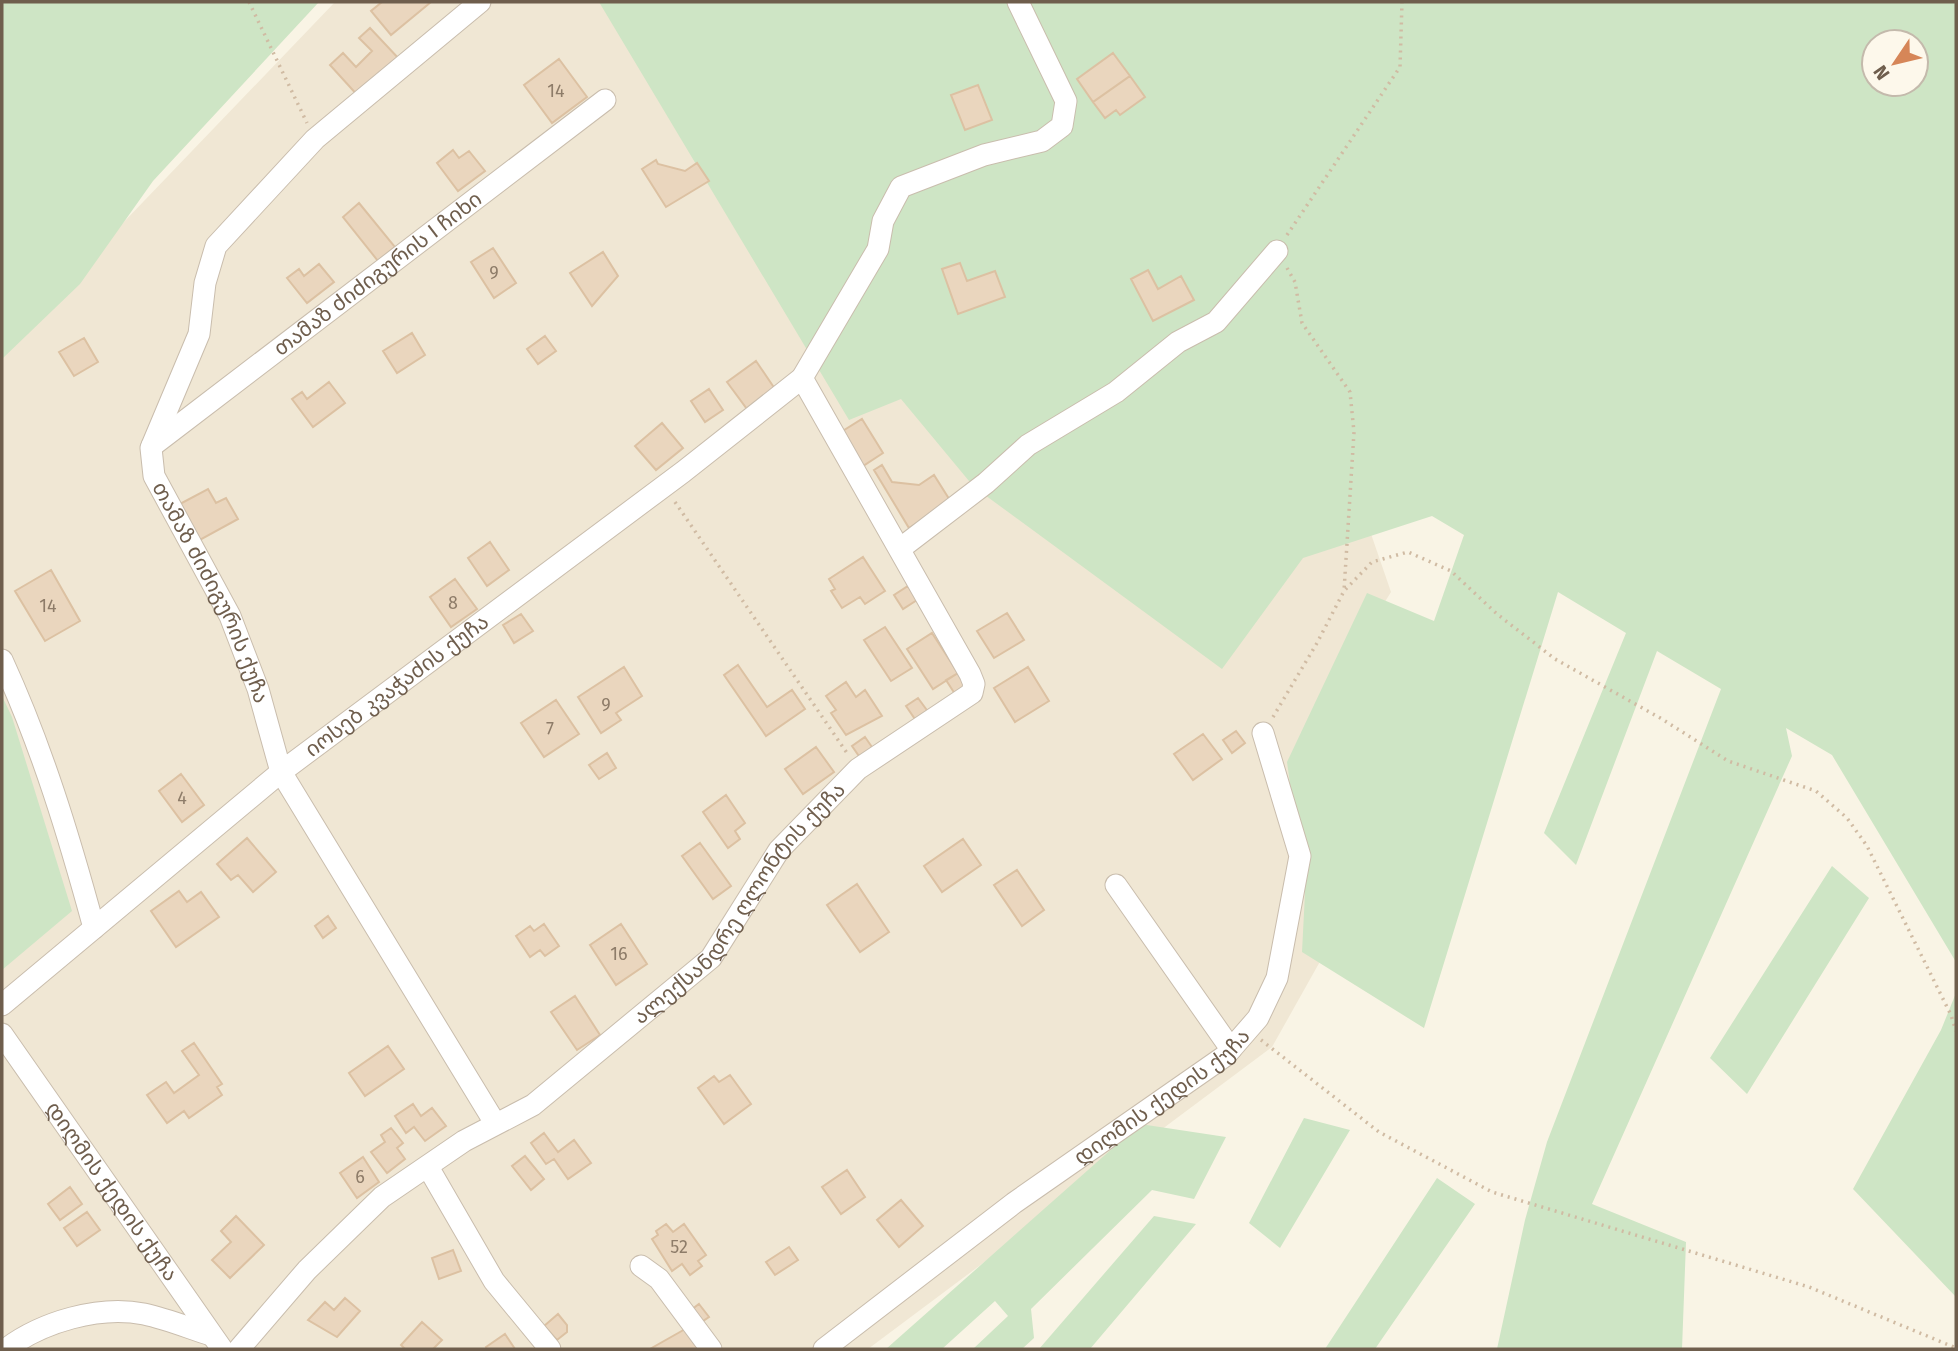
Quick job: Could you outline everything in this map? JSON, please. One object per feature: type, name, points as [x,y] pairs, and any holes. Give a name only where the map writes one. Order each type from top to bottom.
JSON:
[{"type":"street","points":[[151,447],[199,334],[205,283],[216,247],[315,139],[480,2]]},
{"type":"street","points":[[802,378],[878,249],[883,221],[901,187],[984,155],[1042,141],[1062,126],[1066,101],[1018,2]]},
{"type":"street","name":"თამაზ ძიძიგურის I ჩიხი","points":[[151,447],[605,100]]},
{"type":"street","points":[[901,548],[986,483],[1028,445],[1116,392],[1178,342],[1216,322],[1277,251]]},
{"type":"street","name":"იოსებ კვაჭაძის ქუჩა","points":[[2,1005],[281,772],[664,486],[802,378]]},
{"type":"street","name":"ალექსანდრე ღლონტის ქუჩა","points":[[239,1349],[307,1270],[382,1197],[495,1123],[533,1105],[711,958],[779,850],[858,769],[967,699],[974,684],[901,548],[802,378]]},
{"type":"street","name":"თამაზ ძიძიგურის ქუჩა","points":[[151,447],[154,475],[230,616],[258,689],[281,772],[495,1123]]},
{"type":"street","points":[[2,660],[30,721],[59,806],[94,928]]},
{"type":"street","name":"დიღმის ქედის ქუჩა","points":[[824,1349],[1014,1203],[1231,1049],[1258,1018],[1277,978],[1300,856],[1263,733]]},
{"type":"street","points":[[1116,885],[1231,1049]]},
{"type":"street","name":"დიღმის ქედის ქუჩა","points":[[3,1039],[217,1342]]},
{"type":"street","points":[[428,1167],[494,1281],[550,1349]]},
{"type":"street","points":[[641,1266],[659,1279],[711,1349]]},
{"type":"street","points":[[5,1349],[75,1316],[101,1314],[142,1314],[217,1342]]},
{"type":"path","points":[[249,2],[315,139]]},
{"type":"path","points":[[1344,591],[1354,432],[1350,392],[1302,323],[1294,282],[1277,251],[1400,67],[1402,2]]},
{"type":"path","points":[[664,486],[858,769]]},
{"type":"path","points":[[1263,733],[1317,643],[1344,591],[1372,562],[1408,552],[1451,571],[1497,614],[1555,659],[1662,719],[1728,761],[1816,791],[1847,818],[1867,846],[1954,1013],[1956,1031]]},
{"type":"path","points":[[1247,1030],[1379,1132],[1492,1192],[1809,1287],[1956,1348]]},
{"type":"shaded area","points":[[335,2],[611,2],[1230,124],[1391,592],[1295,746],[1345,917],[1272,1047],[868,1349],[2,1349],[2,349]]},
{"type":"green space","points":[[2,2],[319,2],[153,181],[80,284],[2,359]]},
{"type":"green space","points":[[599,2],[1956,2],[1956,962],[1832,755],[1786,728],[1792,756],[1592,1204],[1686,1242],[1682,1349],[1497,1349],[1525,1220],[1547,1142],[1721,689],[1657,651],[1576,865],[1544,833],[1626,633],[1558,592],[1424,1028],[1302,952],[1305,893],[1287,762],[1367,593],[1434,621],[1464,535],[1432,516],[1303,558],[1222,669],[974,487],[901,399],[849,420]]},
{"type":"green space","points":[[2,696],[12,717],[72,911],[2,970]]},
{"type":"green space","points":[[1832,866],[1869,898],[1747,1094],[1710,1058]]},
{"type":"green space","points":[[1956,993],[1956,1297],[1853,1189],[1941,1030]]},
{"type":"green space","points":[[1304,1118],[1350,1130],[1280,1248],[1249,1223]]},
{"type":"green space","points":[[1140,1124],[1226,1137],[1194,1199],[1152,1190],[1031,1309],[1034,1338],[1022,1349],[973,1349],[1008,1316],[995,1301],[942,1349],[886,1349]]},
{"type":"green space","points":[[1437,1178],[1475,1204],[1375,1349],[1325,1349]]},
{"type":"green space","points":[[1154,1216],[1196,1224],[1090,1349],[1039,1349]]},
{"type":"building","points":[[382,2],[431,2],[391,35],[371,11]]},
{"type":"building","points":[[370,28],[401,61],[360,98],[330,65],[343,53],[356,67],[372,51],[359,38]]},
{"type":"building","points":[[1113,53],[1130,76],[1093,102],[1077,79]]},
{"type":"building","points":[[559,59],[587,97],[552,123],[524,85]]},
{"type":"building","points":[[1130,76],[1145,97],[1120,115],[1116,110],[1105,118],[1093,102]]},
{"type":"building","points":[[978,85],[992,120],[965,130],[951,95]]},
{"type":"building","points":[[453,150],[459,158],[469,151],[485,171],[458,191],[437,163]]},
{"type":"building","points":[[656,160],[658,164],[685,171],[697,163],[709,181],[666,207],[642,169]]},
{"type":"building","points":[[359,203],[395,247],[378,261],[343,217]]},
{"type":"building","points":[[493,248],[516,283],[494,298],[471,262]]},
{"type":"building","points":[[603,252],[618,276],[592,306],[570,273]]},
{"type":"building","points":[[960,263],[967,281],[995,271],[1005,297],[958,314],[942,269]]},
{"type":"building","points":[[319,264],[334,282],[307,303],[287,278],[299,269],[304,276]]},
{"type":"building","points":[[1148,270],[1158,289],[1181,276],[1194,300],[1153,321],[1131,279]]},
{"type":"building","points":[[412,333],[425,355],[397,373],[383,351]]},
{"type":"building","points":[[545,336],[556,351],[538,364],[527,349]]},
{"type":"building","points":[[84,338],[98,362],[74,376],[59,352]]},
{"type":"building","points":[[756,361],[775,389],[747,409],[727,382]]},
{"type":"building","points":[[329,382],[345,403],[313,427],[292,399],[302,392],[307,399]]},
{"type":"building","points":[[709,389],[723,410],[705,422],[691,401]]},
{"type":"building","points":[[862,419],[883,453],[863,466],[841,432]]},
{"type":"building","points":[[662,423],[683,448],[656,470],[635,446]]},
{"type":"building","points":[[882,465],[892,482],[919,485],[934,475],[951,502],[909,528],[874,470]]},
{"type":"building","points":[[208,489],[216,503],[226,498],[238,519],[198,541],[178,505]]},
{"type":"building","points":[[490,542],[509,570],[487,586],[468,558]]},
{"type":"building","points":[[863,557],[885,591],[865,604],[860,597],[842,608],[831,591],[835,589],[829,579]]},
{"type":"building","points":[[51,570],[80,621],[45,641],[15,591]]},
{"type":"building","points":[[455,579],[477,609],[451,627],[430,597]]},
{"type":"building","points":[[908,586],[917,600],[903,609],[894,595]]},
{"type":"building","points":[[1007,613],[1024,640],[994,658],[977,631]]},
{"type":"building","points":[[521,614],[533,631],[514,643],[503,625]]},
{"type":"building","points":[[885,627],[912,668],[891,681],[864,640]]},
{"type":"building","points":[[932,633],[958,673],[933,689],[907,649]]},
{"type":"building","points":[[738,665],[767,707],[792,690],[805,709],[766,736],[724,675]]},
{"type":"building","points":[[624,667],[642,696],[616,713],[621,720],[601,733],[578,697]]},
{"type":"building","points":[[1028,667],[1049,701],[1015,722],[994,688]]},
{"type":"building","points":[[958,673],[967,687],[955,694],[946,680]]},
{"type":"building","points":[[846,682],[856,697],[865,690],[882,716],[846,735],[831,713],[836,710],[826,696]]},
{"type":"building","points":[[918,698],[929,713],[917,722],[906,706]]},
{"type":"building","points":[[556,700],[579,734],[544,757],[521,723]]},
{"type":"building","points":[[1236,731],[1245,743],[1232,753],[1223,740]]},
{"type":"building","points":[[1203,734],[1222,759],[1193,780],[1174,754]]},
{"type":"building","points":[[865,737],[874,750],[861,759],[852,746]]},
{"type":"building","points":[[816,747],[834,772],[803,794],[785,769]]},
{"type":"building","points":[[607,753],[616,768],[599,779],[589,765]]},
{"type":"building","points":[[181,774],[204,805],[182,822],[159,791]]},
{"type":"building","points":[[726,795],[745,823],[735,831],[740,839],[728,848],[703,812]]},
{"type":"building","points":[[247,838],[276,872],[253,892],[238,875],[231,880],[217,864]]},
{"type":"building","points":[[963,839],[981,865],[942,892],[924,866]]},
{"type":"building","points":[[700,843],[731,886],[713,899],[682,856]]},
{"type":"building","points":[[1017,870],[1044,910],[1022,926],[994,885]]},
{"type":"building","points":[[857,884],[889,932],[860,952],[827,905]]},
{"type":"building","points":[[179,891],[187,902],[201,892],[219,917],[176,947],[151,911]]},
{"type":"building","points":[[328,916],[336,928],[323,938],[315,926]]},
{"type":"building","points":[[544,924],[559,946],[545,956],[540,950],[530,957],[516,936],[530,926],[534,931]]},
{"type":"building","points":[[621,924],[647,964],[616,985],[590,945]]},
{"type":"building","points":[[575,996],[600,1035],[577,1050],[551,1012]]},
{"type":"building","points":[[194,1043],[222,1084],[217,1087],[222,1095],[189,1118],[184,1111],[167,1123],[147,1095],[166,1082],[174,1093],[199,1075],[182,1051]]},
{"type":"building","points":[[388,1046],[404,1069],[365,1096],[349,1073]]},
{"type":"building","points":[[730,1075],[751,1104],[724,1124],[698,1088],[714,1076],[719,1082]]},
{"type":"building","points":[[413,1104],[421,1116],[432,1108],[446,1126],[425,1141],[414,1127],[406,1133],[395,1116]]},
{"type":"building","points":[[391,1128],[403,1143],[397,1148],[405,1159],[387,1173],[371,1152],[385,1142],[381,1135]]},
{"type":"building","points":[[544,1133],[558,1152],[574,1140],[591,1163],[568,1179],[554,1159],[546,1164],[531,1143]]},
{"type":"building","points":[[525,1156],[544,1179],[531,1190],[512,1166]]},
{"type":"building","points":[[363,1157],[379,1182],[357,1198],[340,1173]]},
{"type":"building","points":[[847,1170],[865,1197],[841,1214],[822,1187]]},
{"type":"building","points":[[70,1187],[82,1204],[60,1220],[48,1204]]},
{"type":"building","points":[[901,1200],[923,1226],[899,1247],[877,1220]]},
{"type":"building","points":[[87,1212],[100,1230],[77,1246],[64,1228]]},
{"type":"building","points":[[236,1216],[264,1245],[230,1278],[212,1260],[231,1242],[221,1231]]},
{"type":"building","points":[[666,1224],[673,1232],[684,1224],[706,1255],[698,1261],[702,1266],[690,1275],[682,1264],[672,1271],[652,1239],[658,1235],[656,1231]]},
{"type":"building","points":[[789,1247],[798,1260],[775,1275],[766,1262]]},
{"type":"building","points":[[453,1250],[461,1271],[439,1279],[432,1258]]},
{"type":"building","points":[[345,1298],[360,1311],[337,1337],[308,1320],[325,1302],[334,1310]]},
{"type":"building","points":[[699,1304],[709,1317],[700,1323],[691,1310]]},
{"type":"building","points":[[558,1314],[567,1325],[567,1332],[557,1340],[544,1326]]},
{"type":"building","points":[[422,1322],[442,1340],[433,1349],[405,1349],[401,1345]]},
{"type":"building","points":[[687,1328],[699,1349],[650,1349]]},
{"type":"building","points":[[505,1334],[515,1349],[487,1349],[486,1347]]}]
